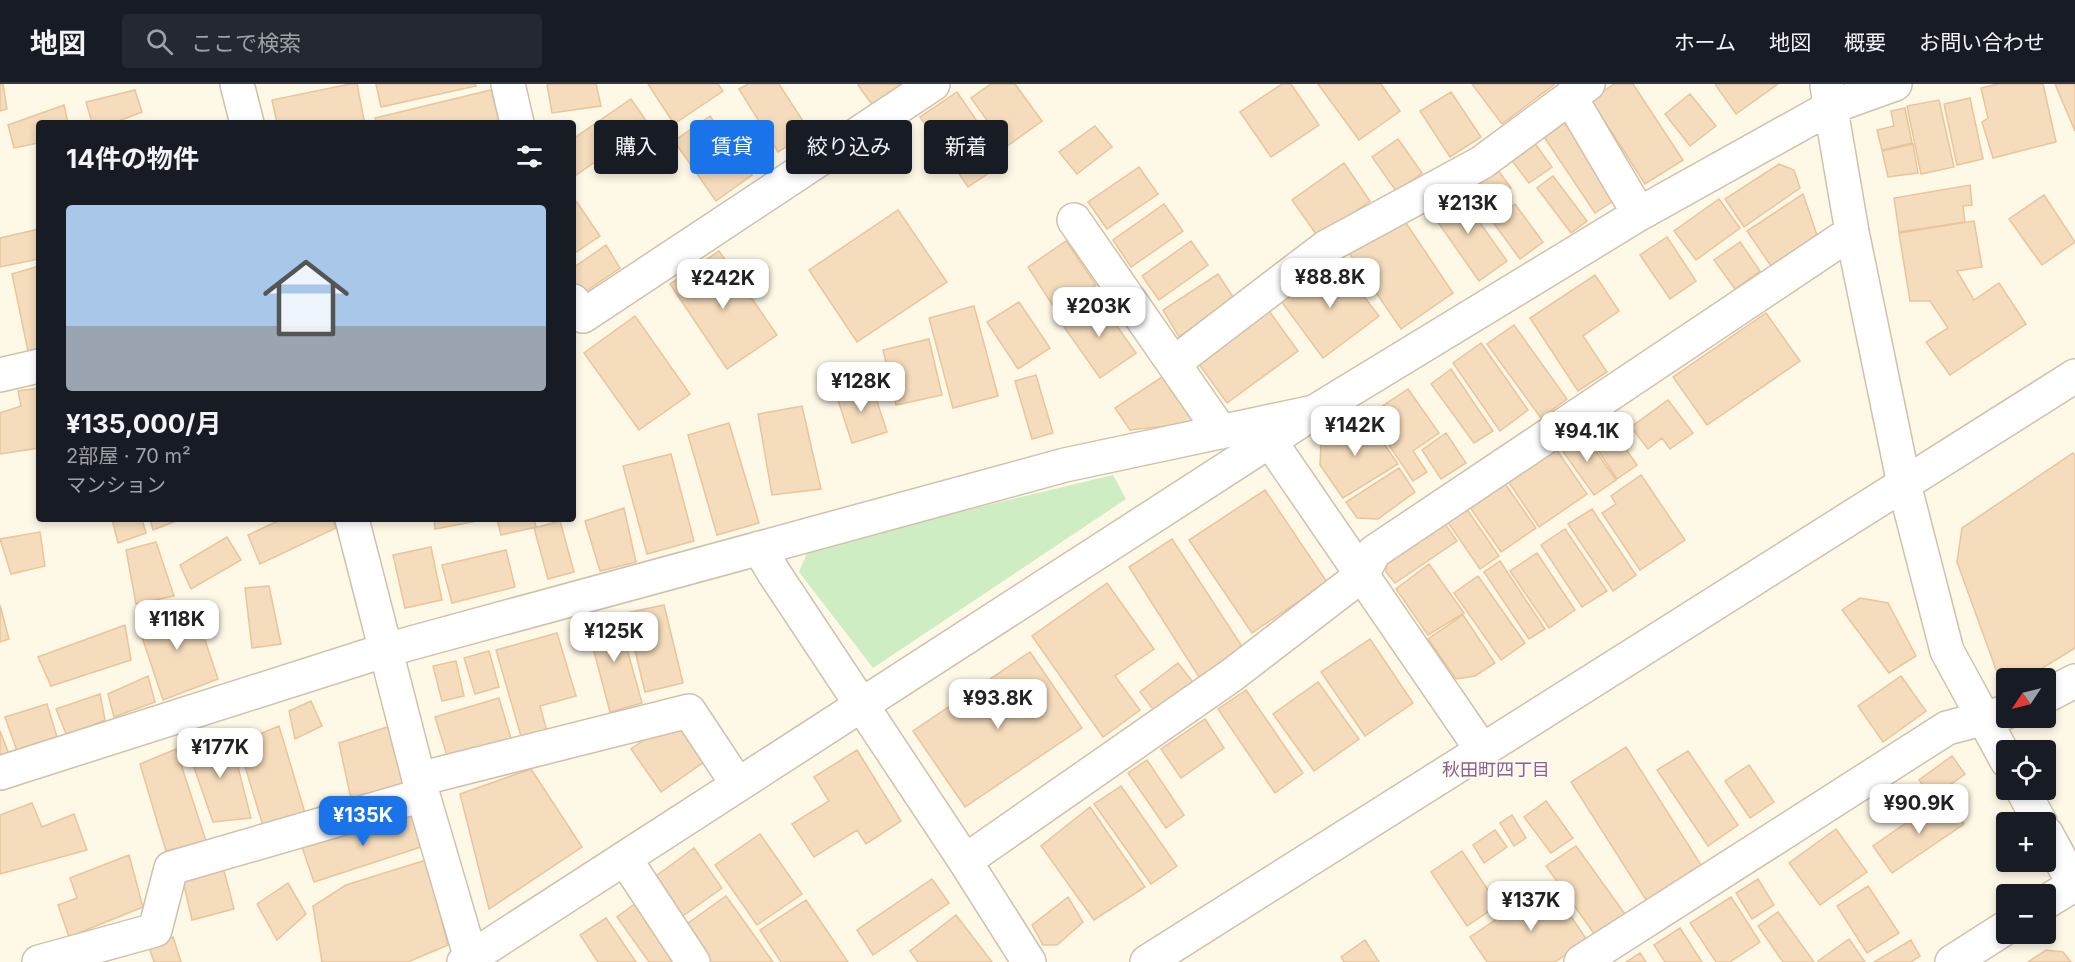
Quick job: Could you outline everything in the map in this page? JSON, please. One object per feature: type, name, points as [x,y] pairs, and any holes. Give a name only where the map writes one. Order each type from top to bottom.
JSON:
[{"type":"street","points":[[237,84],[246,120]]},
{"type":"street","points":[[508,84],[516,120]]},
{"type":"street","points":[[576,305],[583,315],[933,84]]},
{"type":"street","points":[[353,522],[421,787],[469,960],[1314,412],[1639,214],[1828,95],[1894,84]]},
{"type":"street","points":[[1174,363],[1326,248],[1481,163],[1579,91],[1639,214]]},
{"type":"street","points":[[1828,95],[1852,232],[1904,484],[1947,651],[1995,715],[2002,740]]},
{"type":"street","points":[[1074,220],[1221,432]]},
{"type":"street","points":[[965,861],[1232,675],[1362,575],[1374,552],[1852,232]]},
{"type":"street","points":[[0,375],[36,367]]},
{"type":"street","points":[[1147,962],[2075,376]]},
{"type":"street","points":[[0,773],[386,650],[1065,465],[1314,412]]},
{"type":"street","points":[[1270,441],[1482,750]]},
{"type":"street","points":[[759,548],[1029,962]]},
{"type":"street","points":[[2056,691],[2075,681]]},
{"type":"street","points":[[39,962],[155,930],[171,868],[421,787],[689,711],[738,785]]},
{"type":"street","points":[[1581,962],[1947,728],[1995,715]]},
{"type":"street","points":[[2056,851],[2075,885],[2056,896]]},
{"type":"street","points":[[624,859],[693,962]]},
{"type":"street","points":[[1952,962],[1996,934]]},
{"type":"green space","points":[[1113,475],[1126,499],[873,668],[799,572],[809,548]]},
{"type":"building","points":[[0,84],[3,84],[7,109],[0,111]]},
{"type":"building","points":[[357,84],[364,120],[276,120],[272,100]]},
{"type":"building","points":[[376,84],[476,84],[476,86],[381,107]]},
{"type":"building","points":[[547,84],[596,84],[601,106],[552,113]]},
{"type":"building","points":[[648,84],[718,84],[723,91],[678,121],[671,120]]},
{"type":"building","points":[[748,84],[779,84],[802,120],[786,120],[786,147],[778,152],[774,146],[774,120],[758,120],[739,89]]},
{"type":"building","points":[[904,84],[873,106],[858,85]]},
{"type":"building","points":[[991,84],[1015,84],[1042,121],[1008,146],[1008,120],[987,120],[971,98]]},
{"type":"building","points":[[1282,84],[1291,84],[1319,125],[1271,157],[1240,112]]},
{"type":"building","points":[[1318,84],[1381,84],[1400,111],[1359,140]]},
{"type":"building","points":[[1472,84],[1555,84],[1502,124]]},
{"type":"building","points":[[1614,84],[1633,84],[1683,160],[1645,184],[1591,100]]},
{"type":"building","points":[[1715,84],[1778,84],[1736,114]]},
{"type":"building","points":[[1998,84],[2043,84],[2056,142],[1993,158],[1982,122],[1988,118],[1981,88]]},
{"type":"building","points":[[2055,84],[2075,84],[2075,131]]},
{"type":"building","points":[[135,90],[142,112],[122,120],[91,120],[86,102]]},
{"type":"building","points":[[491,90],[499,120],[375,120],[375,118]]},
{"type":"building","points":[[957,92],[976,120],[924,120],[924,123],[920,117]]},
{"type":"building","points":[[1451,92],[1481,137],[1450,157],[1420,111]]},
{"type":"building","points":[[1690,94],[1716,126],[1690,146],[1665,114]]},
{"type":"building","points":[[1970,98],[1983,159],[1957,165],[1944,104]]},
{"type":"building","points":[[631,99],[646,120],[601,120]]},
{"type":"building","points":[[1939,100],[1954,167],[1921,174],[1907,106]]},
{"type":"building","points":[[64,105],[67,120],[36,120],[36,144],[14,148],[8,125]]},
{"type":"building","points":[[1905,108],[1912,143],[1882,150],[1877,130],[1894,126],[1891,111]]},
{"type":"building","points":[[1563,120],[1616,199],[1595,213],[1542,134]]},
{"type":"building","points":[[594,125],[594,163],[576,175],[576,137]]},
{"type":"building","points":[[1095,126],[1112,147],[1077,174],[1059,152]]},
{"type":"building","points":[[690,130],[690,164],[678,147],[678,138]]},
{"type":"building","points":[[1398,139],[1422,173],[1396,191],[1372,157]]},
{"type":"building","points":[[1533,141],[1552,167],[1529,183],[1510,158]]},
{"type":"building","points":[[1913,144],[1918,173],[1888,177],[1882,151]]},
{"type":"building","points":[[1344,163],[1370,201],[1318,237],[1292,200]]},
{"type":"building","points":[[1779,164],[1794,170],[1800,188],[1744,227],[1725,199]]},
{"type":"building","points":[[1495,166],[1511,188],[1484,206],[1469,185]]},
{"type":"building","points":[[1139,167],[1158,194],[1107,229],[1088,202]]},
{"type":"building","points":[[697,174],[751,174],[752,175],[716,201]]},
{"type":"building","points":[[959,174],[987,174],[968,187]]},
{"type":"building","points":[[1553,176],[1587,221],[1571,233],[1537,188]]},
{"type":"building","points":[[1970,185],[1972,205],[1963,206],[1965,222],[1899,232],[1894,198]]},
{"type":"building","points":[[1456,189],[1507,261],[1479,281],[1428,208]]},
{"type":"building","points":[[1803,194],[1817,235],[1771,266],[1747,231]]},
{"type":"building","points":[[2044,195],[2075,242],[2042,265],[2009,219]]},
{"type":"building","points":[[1719,199],[1740,228],[1696,260],[1674,231]]},
{"type":"building","points":[[576,201],[600,236],[576,252]]},
{"type":"building","points":[[1164,204],[1183,231],[1131,267],[1113,240]]},
{"type":"building","points":[[1515,204],[1543,242],[1520,259],[1492,221]]},
{"type":"building","points":[[898,210],[947,282],[857,342],[809,270]]},
{"type":"building","points":[[1402,217],[1453,293],[1401,329],[1349,253]]},
{"type":"building","points":[[1974,221],[1982,267],[1957,271],[1974,300],[1999,283],[2026,324],[1950,375],[1926,342],[1948,328],[1930,301],[1910,301],[1899,233]]},
{"type":"building","points":[[36,230],[36,260],[0,267],[0,238]]},
{"type":"building","points":[[1667,237],[1696,281],[1670,299],[1640,255]]},
{"type":"building","points":[[1066,241],[1096,285],[1057,312],[1028,267]]},
{"type":"building","points":[[1191,241],[1208,265],[1159,300],[1142,276]]},
{"type":"building","points":[[1740,242],[1760,271],[1735,289],[1714,260]]},
{"type":"building","points":[[606,245],[620,268],[582,294],[576,285],[576,266]]},
{"type":"building","points":[[719,251],[777,335],[727,369],[670,284]]},
{"type":"building","points":[[1336,260],[1379,316],[1323,358],[1281,301]]},
{"type":"building","points":[[36,267],[36,349],[28,351],[12,274]]},
{"type":"building","points":[[1218,274],[1235,300],[1179,337],[1163,310]]},
{"type":"building","points":[[1595,275],[1619,311],[1583,336],[1607,372],[1578,391],[1530,318]]},
{"type":"building","points":[[1097,298],[1136,353],[1100,378],[1062,324]]},
{"type":"building","points":[[1019,302],[1050,348],[1018,369],[987,322]]},
{"type":"building","points":[[974,306],[998,396],[953,408],[929,318]]},
{"type":"building","points":[[1267,308],[1298,351],[1227,403],[1196,360]]},
{"type":"building","points":[[1766,313],[1800,361],[1707,425],[1673,377]]},
{"type":"building","points":[[635,316],[690,394],[639,430],[584,353]]},
{"type":"building","points":[[1514,325],[1567,399],[1541,418],[1487,344]]},
{"type":"building","points":[[929,339],[942,395],[896,405],[883,350]]},
{"type":"building","points":[[1481,343],[1528,410],[1500,431],[1453,363]]},
{"type":"building","points":[[1451,369],[1493,431],[1474,443],[1431,384]]},
{"type":"building","points":[[1036,375],[1053,433],[1032,439],[1015,381]]},
{"type":"building","points":[[1165,375],[1196,423],[1130,430],[1115,408]]},
{"type":"building","points":[[871,383],[887,432],[852,443],[836,394]]},
{"type":"building","points":[[36,388],[36,448],[0,454],[0,413],[21,406],[18,391]]},
{"type":"building","points":[[1408,389],[1439,433],[1413,451],[1427,472],[1413,481],[1369,415]]},
{"type":"building","points":[[1668,400],[1693,433],[1670,449],[1662,438],[1648,449],[1631,427]]},
{"type":"building","points":[[802,406],[821,489],[772,495],[758,414]]},
{"type":"building","points":[[1364,415],[1398,464],[1343,498],[1320,465],[1321,443]]},
{"type":"building","points":[[1603,416],[1637,465],[1617,479],[1584,429]]},
{"type":"building","points":[[729,423],[759,523],[717,535],[688,435]]},
{"type":"building","points":[[1581,430],[1616,480],[1594,495],[1559,446]]},
{"type":"building","points":[[1446,433],[1466,463],[1441,479],[1422,450]]},
{"type":"building","points":[[1554,446],[1587,494],[1539,527],[1506,478]]},
{"type":"building","points":[[2073,453],[2075,455],[2075,648],[2042,668],[1996,669],[1957,562],[1962,528]]},
{"type":"building","points":[[671,454],[694,541],[647,554],[623,466]]},
{"type":"building","points":[[1399,468],[1415,492],[1378,519],[1357,518],[1346,502]]},
{"type":"building","points":[[1641,475],[1685,540],[1640,570],[1602,513],[1616,504],[1611,496]]},
{"type":"building","points":[[1501,478],[1536,528],[1501,552],[1467,503]]},
{"type":"building","points":[[1265,490],[1327,582],[1252,633],[1189,540]]},
{"type":"building","points":[[1464,505],[1499,556],[1480,569],[1445,518]]},
{"type":"building","points":[[624,508],[636,562],[600,571],[585,521]]},
{"type":"building","points":[[1592,509],[1636,575],[1613,591],[1568,524]]},
{"type":"building","points":[[1440,517],[1457,541],[1395,583],[1386,572],[1386,554]]},
{"type":"building","points":[[113,522],[143,522],[146,533],[118,543]]},
{"type":"building","points":[[151,522],[173,522],[153,530]]},
{"type":"building","points":[[276,522],[333,522],[336,528],[260,564],[248,535]]},
{"type":"building","points":[[434,522],[471,522],[435,529]]},
{"type":"building","points":[[498,522],[535,522],[536,527],[501,535]]},
{"type":"building","points":[[560,522],[574,572],[548,579],[534,528]]},
{"type":"building","points":[[1565,529],[1607,591],[1582,607],[1541,545]]},
{"type":"building","points":[[40,532],[45,566],[11,574],[0,539]]},
{"type":"building","points":[[227,537],[241,560],[191,589],[180,565]]},
{"type":"building","points":[[1172,539],[1243,648],[1199,677],[1129,567]]},
{"type":"building","points":[[156,542],[174,596],[136,604],[126,550]]},
{"type":"building","points":[[431,547],[442,600],[405,608],[393,555]]},
{"type":"building","points":[[506,550],[515,587],[452,603],[442,565]]},
{"type":"building","points":[[1537,553],[1575,610],[1549,628],[1510,571]]},
{"type":"building","points":[[1500,561],[1545,629],[1529,639],[1484,572]]},
{"type":"building","points":[[1429,564],[1464,613],[1428,635],[1396,589]]},
{"type":"building","points":[[1478,576],[1525,643],[1501,660],[1454,593]]},
{"type":"building","points":[[1107,583],[1154,649],[1115,676],[1140,710],[1103,737],[1032,636]]},
{"type":"building","points":[[269,586],[281,644],[252,648],[245,588]]},
{"type":"building","points":[[1860,598],[1888,603],[1916,656],[1889,673],[1842,610]]},
{"type":"building","points":[[193,604],[218,679],[163,700],[136,619]]},
{"type":"building","points":[[0,605],[9,639],[0,642]]},
{"type":"building","points":[[664,605],[683,683],[645,692],[626,613]]},
{"type":"building","points":[[617,613],[642,703],[610,712],[586,621]]},
{"type":"building","points":[[1463,615],[1495,663],[1475,676],[1456,679],[1428,639]]},
{"type":"building","points":[[125,625],[131,660],[51,686],[38,657]]},
{"type":"building","points":[[557,633],[576,696],[540,706],[548,735],[523,743],[496,650]]},
{"type":"building","points":[[1370,639],[1413,703],[1365,736],[1321,672]]},
{"type":"building","points":[[489,651],[499,687],[475,694],[464,658]]},
{"type":"building","points":[[1030,652],[1082,728],[965,807],[913,731]]},
{"type":"building","points":[[456,661],[464,696],[442,701],[433,666]]},
{"type":"building","points":[[1178,663],[1196,686],[1158,716],[1140,692]]},
{"type":"building","points":[[148,676],[155,702],[114,717],[108,694]]},
{"type":"building","points":[[1901,676],[1926,711],[1883,742],[1858,706]]},
{"type":"building","points":[[1318,682],[1359,739],[1314,771],[1273,714]]},
{"type":"building","points":[[1246,690],[1303,773],[1275,793],[1218,709]]},
{"type":"building","points":[[100,694],[105,720],[67,736],[56,709]]},
{"type":"building","points":[[499,698],[512,742],[449,762],[435,717]]},
{"type":"building","points":[[311,701],[322,726],[295,739],[289,711]]},
{"type":"building","points":[[47,704],[57,737],[17,751],[5,717]]},
{"type":"building","points":[[674,719],[704,762],[661,792],[631,749]]},
{"type":"building","points":[[1205,719],[1224,748],[1181,778],[1161,749]]},
{"type":"building","points":[[279,726],[305,813],[263,826],[238,743]]},
{"type":"building","points":[[390,726],[407,782],[351,799],[339,743]]},
{"type":"building","points":[[0,731],[9,754],[0,757]]},
{"type":"building","points":[[229,732],[251,818],[213,822],[187,747]]},
{"type":"building","points":[[1626,747],[1703,868],[1648,903],[1571,782]]},
{"type":"building","points":[[176,749],[206,841],[166,851],[140,764]]},
{"type":"building","points":[[857,750],[901,821],[866,844],[857,830],[814,857],[792,824],[829,801],[814,777]]},
{"type":"building","points":[[1688,751],[1738,825],[1708,846],[1657,770]]},
{"type":"building","points":[[1952,756],[1965,774],[1932,798],[1919,780]]},
{"type":"building","points":[[1147,760],[1184,815],[1166,828],[1128,773]]},
{"type":"building","points":[[1749,765],[1774,802],[1750,818],[1725,781]]},
{"type":"building","points":[[531,769],[582,847],[489,909],[460,794]]},
{"type":"building","points":[[1121,786],[1177,866],[1151,884],[1094,804]]},
{"type":"building","points":[[1945,796],[1964,824],[1892,873],[1873,846]]},
{"type":"building","points":[[1546,801],[1573,838],[1551,853],[1524,817]]},
{"type":"building","points":[[32,803],[42,827],[74,814],[87,850],[0,874],[0,815]]},
{"type":"building","points":[[1090,807],[1145,887],[1094,920],[1041,846]]},
{"type":"building","points":[[412,812],[424,846],[314,882],[302,847]]},
{"type":"building","points":[[1512,815],[1526,838],[1514,846],[1500,823]]},
{"type":"building","points":[[1836,829],[1867,872],[1820,905],[1789,863]]},
{"type":"building","points":[[1495,830],[1507,847],[1484,863],[1473,845]]},
{"type":"building","points":[[760,834],[802,894],[757,925],[715,865]]},
{"type":"building","points":[[1576,846],[1625,914],[1595,935],[1546,866]]},
{"type":"building","points":[[694,848],[722,888],[680,918],[652,879]]},
{"type":"building","points":[[1462,851],[1498,905],[1467,926],[1431,872]]},
{"type":"building","points":[[129,855],[143,907],[69,937],[58,905],[77,898],[70,878]]},
{"type":"building","points":[[426,860],[448,945],[408,962],[322,962],[313,906],[346,885]]},
{"type":"building","points":[[222,863],[234,909],[192,920],[182,877]]},
{"type":"building","points":[[932,879],[949,903],[873,955],[857,930]]},
{"type":"building","points":[[1758,879],[1774,905],[1752,919],[1736,893]]},
{"type":"building","points":[[288,883],[306,914],[277,940],[257,904]]},
{"type":"building","points":[[1549,884],[1587,940],[1555,962],[1487,962],[1470,937]]},
{"type":"building","points":[[1868,886],[1899,933],[1867,953],[1837,906]]},
{"type":"building","points":[[726,896],[773,962],[710,962],[684,926]]},
{"type":"building","points":[[1068,897],[1083,922],[1057,945],[1043,945],[1032,925]]},
{"type":"building","points":[[1731,897],[1760,942],[1730,962],[1716,962],[1690,923]]},
{"type":"building","points":[[806,900],[848,962],[781,962],[760,930]]},
{"type":"building","points":[[636,903],[678,962],[649,962],[617,917]]},
{"type":"building","points":[[1778,912],[1814,962],[1783,962],[1758,926]]},
{"type":"building","points":[[956,915],[992,962],[918,962],[910,951]]},
{"type":"building","points":[[606,918],[636,962],[598,962],[580,935]]},
{"type":"building","points":[[1680,928],[1702,962],[1665,962],[1654,945]]},
{"type":"building","points":[[173,937],[181,962],[154,962],[149,947]]},
{"type":"building","points":[[1849,939],[1865,962],[1818,961]]},
{"type":"building","points":[[1365,940],[1379,962],[1344,962],[1341,957]]},
{"type":"building","points":[[1911,940],[1920,956],[1911,962],[1874,962]]},
{"type":"building","points":[[2046,950],[2063,952],[2071,962],[2028,962]]},
{"type":"building","points":[[1640,953],[1646,962],[1626,962]]},
{"type":"district","name":"秋田町四丁目","points":[[1496,770]]}]
